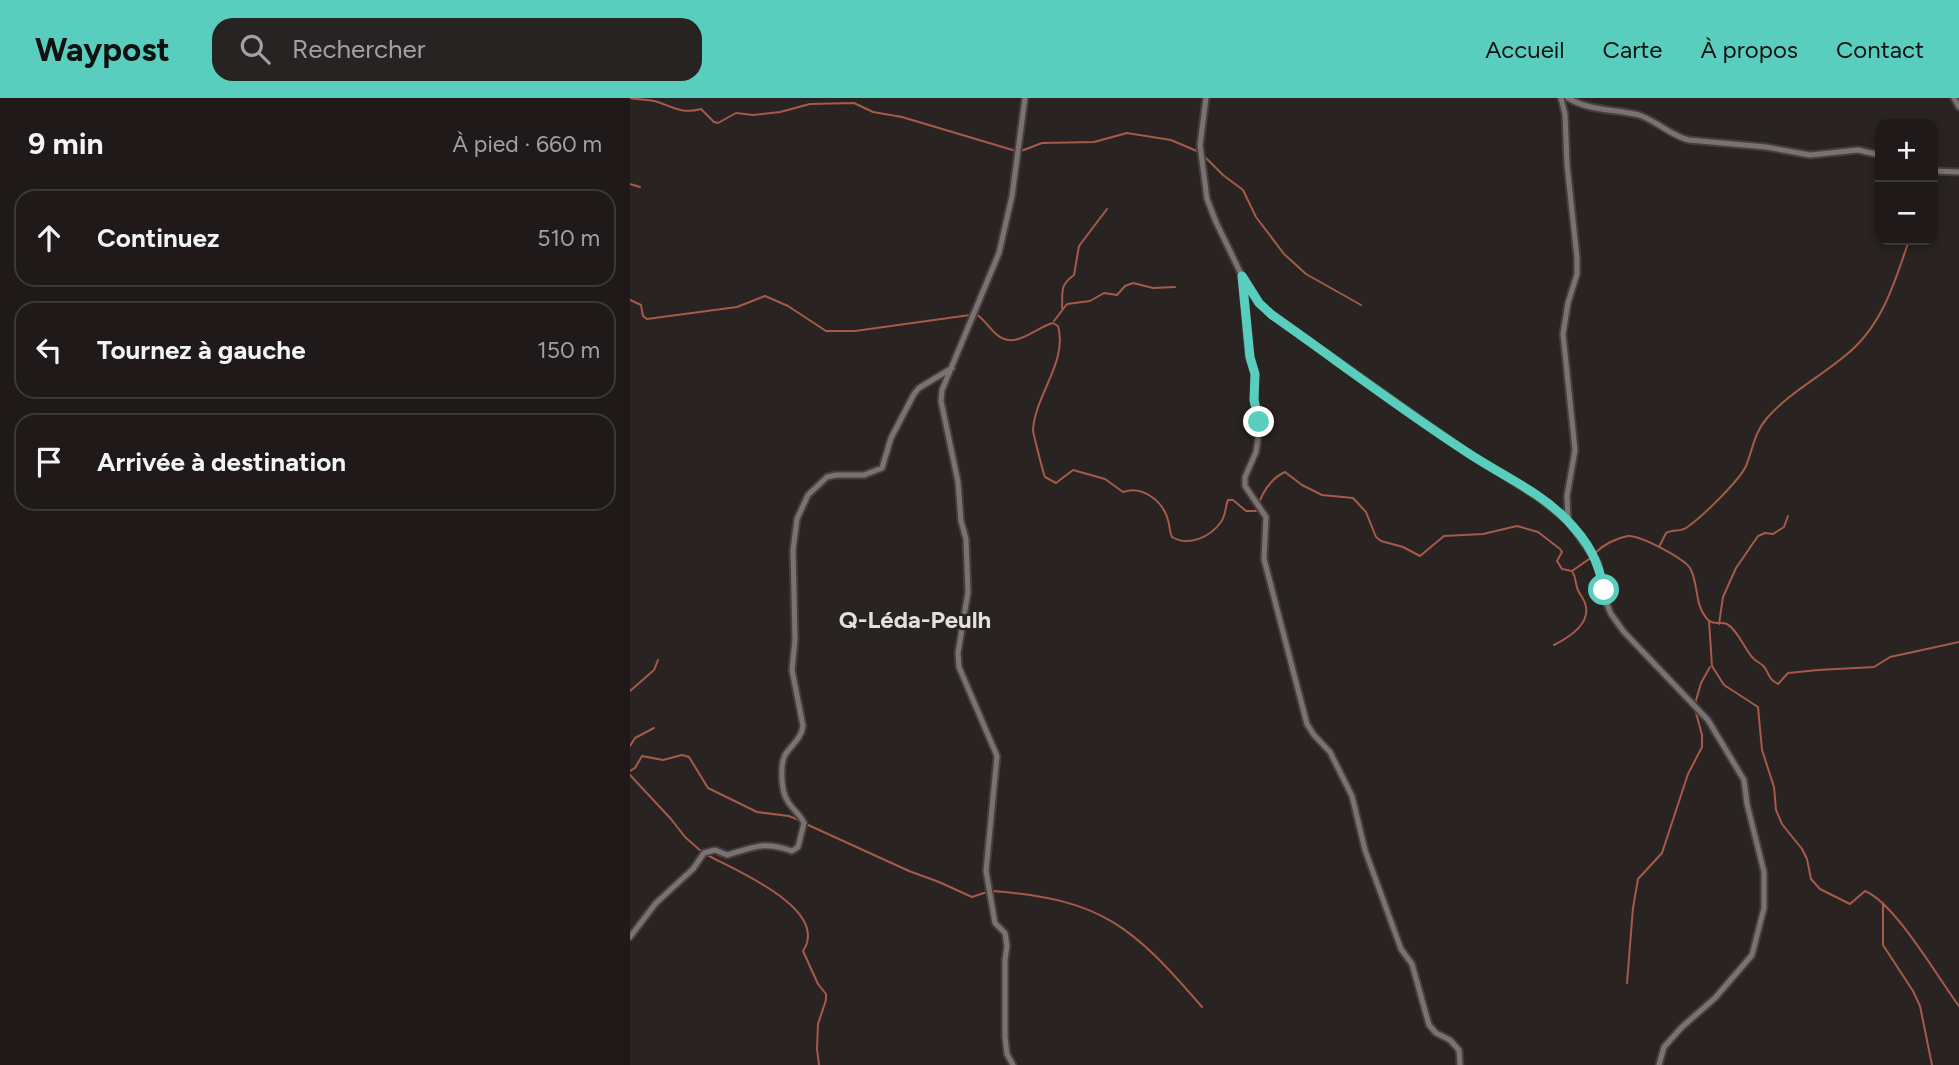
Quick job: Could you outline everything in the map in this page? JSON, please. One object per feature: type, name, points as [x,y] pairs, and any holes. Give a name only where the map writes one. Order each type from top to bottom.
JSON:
[{"type":"street","points":[[1013,1065],[1007,1054],[1005,1037],[1007,946],[1004,933],[995,923],[986,871],[997,756],[959,667],[958,653],[968,592],[966,539],[961,521],[958,482],[941,401],[942,390],[999,253],[1012,196],[1025,98]]},
{"type":"street","points":[[1206,98],[1200,145],[1207,199],[1242,276],[1259,303],[1272,315],[1465,451],[1538,497],[1569,521],[1598,563],[1611,614],[1624,632],[1707,720],[1744,780],[1747,804],[1761,851],[1764,872],[1764,908],[1752,955],[1715,998],[1669,1041],[1664,1047],[1659,1065]]},
{"type":"street","points":[[1561,98],[1566,125],[1567,164],[1577,258],[1577,274],[1568,303],[1563,334],[1575,450],[1567,496],[1569,521]]},
{"type":"street","points":[[1568,98],[1576,103],[1607,111],[1641,116],[1689,140],[1766,147],[1810,155],[1858,150],[1875,154]]},
{"type":"street","points":[[1954,98],[1959,107]]},
{"type":"street","points":[[1938,170],[1959,172]]},
{"type":"street","points":[[1242,276],[1250,357],[1255,374],[1254,400],[1259,422],[1256,452],[1245,477],[1245,486],[1266,517],[1264,559],[1284,642],[1307,724],[1330,752],[1352,796],[1365,850],[1401,949],[1412,964],[1429,1025],[1459,1050],[1460,1065]]},
{"type":"street","points":[[630,937],[656,903],[692,869],[704,853],[715,850],[727,855],[757,845],[774,844],[792,851],[798,847],[804,823],[787,800],[782,763],[802,735],[803,726],[792,670],[795,639],[793,550],[797,519],[808,495],[827,477],[864,475],[882,468],[891,438],[914,394],[919,388],[952,368]]},
{"type":"waterway","points":[[630,98],[655,101],[684,111],[701,109],[718,123],[736,113],[753,115],[780,112],[810,104],[854,103],[873,112],[902,117],[1016,151]]},
{"type":"waterway","points":[[1021,151],[1042,143],[1094,142],[1127,133],[1171,140],[1199,152]]},
{"type":"waterway","points":[[1203,155],[1243,190],[1256,217],[1284,254],[1306,274],[1361,305]]},
{"type":"waterway","points":[[630,184],[640,187]]},
{"type":"waterway","points":[[1062,308],[1063,289],[1074,275],[1079,246],[1107,209]]},
{"type":"waterway","points":[[1659,547],[1666,533],[1684,529],[1693,523],[1736,481],[1746,466],[1759,429],[1767,418],[1795,392],[1846,355],[1869,331],[1886,302],[1907,245]]},
{"type":"waterway","points":[[1054,321],[1067,304],[1090,301],[1104,293],[1117,295],[1125,286],[1133,283],[1153,288],[1175,287]]},
{"type":"waterway","points":[[630,300],[641,305],[643,316],[647,319],[737,307],[765,296],[788,306],[826,331],[855,331],[970,315]]},
{"type":"waterway","points":[[976,314],[1003,339],[1024,337],[1053,323],[1058,326],[1059,353],[1039,404],[1033,430],[1045,477],[1056,483],[1073,470],[1105,479],[1123,492],[1130,490],[1151,496],[1162,507],[1172,537],[1179,540],[1192,541],[1211,532],[1223,519],[1228,500],[1233,500],[1246,511],[1256,511],[1266,488],[1285,472],[1322,495],[1353,498],[1366,512],[1376,537],[1420,556],[1444,536],[1483,534],[1517,526],[1538,532],[1560,549],[1562,552],[1557,561],[1562,569],[1572,571],[1592,557]]},
{"type":"waterway","points":[[1719,624],[1723,597],[1736,568],[1758,536],[1773,534],[1784,527],[1788,516]]},
{"type":"waterway","points":[[1595,553],[1610,542],[1628,536],[1651,543],[1686,564],[1695,581],[1700,607],[1707,619],[1731,627],[1754,659],[1764,666],[1771,679],[1778,684],[1788,673],[1874,667],[1890,657],[1959,642]]},
{"type":"waterway","points":[[1554,645],[1573,633],[1585,617],[1585,603],[1572,571]]},
{"type":"waterway","points":[[1709,621],[1712,666],[1724,685],[1758,707],[1762,750],[1774,787],[1776,810],[1782,824],[1802,849],[1811,879],[1820,889],[1850,904],[1865,891],[1877,898],[1915,942],[1959,1006]]},
{"type":"waterway","points":[[630,691],[654,670],[658,660]]},
{"type":"waterway","points":[[1695,704],[1701,683],[1710,667]]},
{"type":"waterway","points":[[1627,983],[1638,879],[1662,853],[1688,774],[1702,747],[1702,735],[1695,709]]},
{"type":"waterway","points":[[630,746],[635,738],[654,728]]},
{"type":"waterway","points":[[630,771],[642,756],[663,760],[682,755],[689,757],[708,788],[757,812],[789,816],[801,821]]},
{"type":"waterway","points":[[630,775],[685,837],[702,852]]},
{"type":"waterway","points":[[806,824],[972,897],[987,892]]},
{"type":"waterway","points":[[707,855],[775,892],[792,906],[803,920],[808,935],[803,951],[818,984],[826,994],[818,1024],[819,1065]]},
{"type":"waterway","points":[[992,891],[1061,901],[1112,922],[1155,956],[1202,1007]]},
{"type":"waterway","points":[[1883,903],[1883,945],[1920,1006],[1932,1065]]},
{"type":"district","name":"Q-Léda-Peulh","points":[[915,620]]},
{"type":"route","points":[[1259,422],[1254,400],[1255,374],[1250,357],[1242,276],[1259,303],[1272,315],[1569,521],[1594,555],[1604,590]]}]
